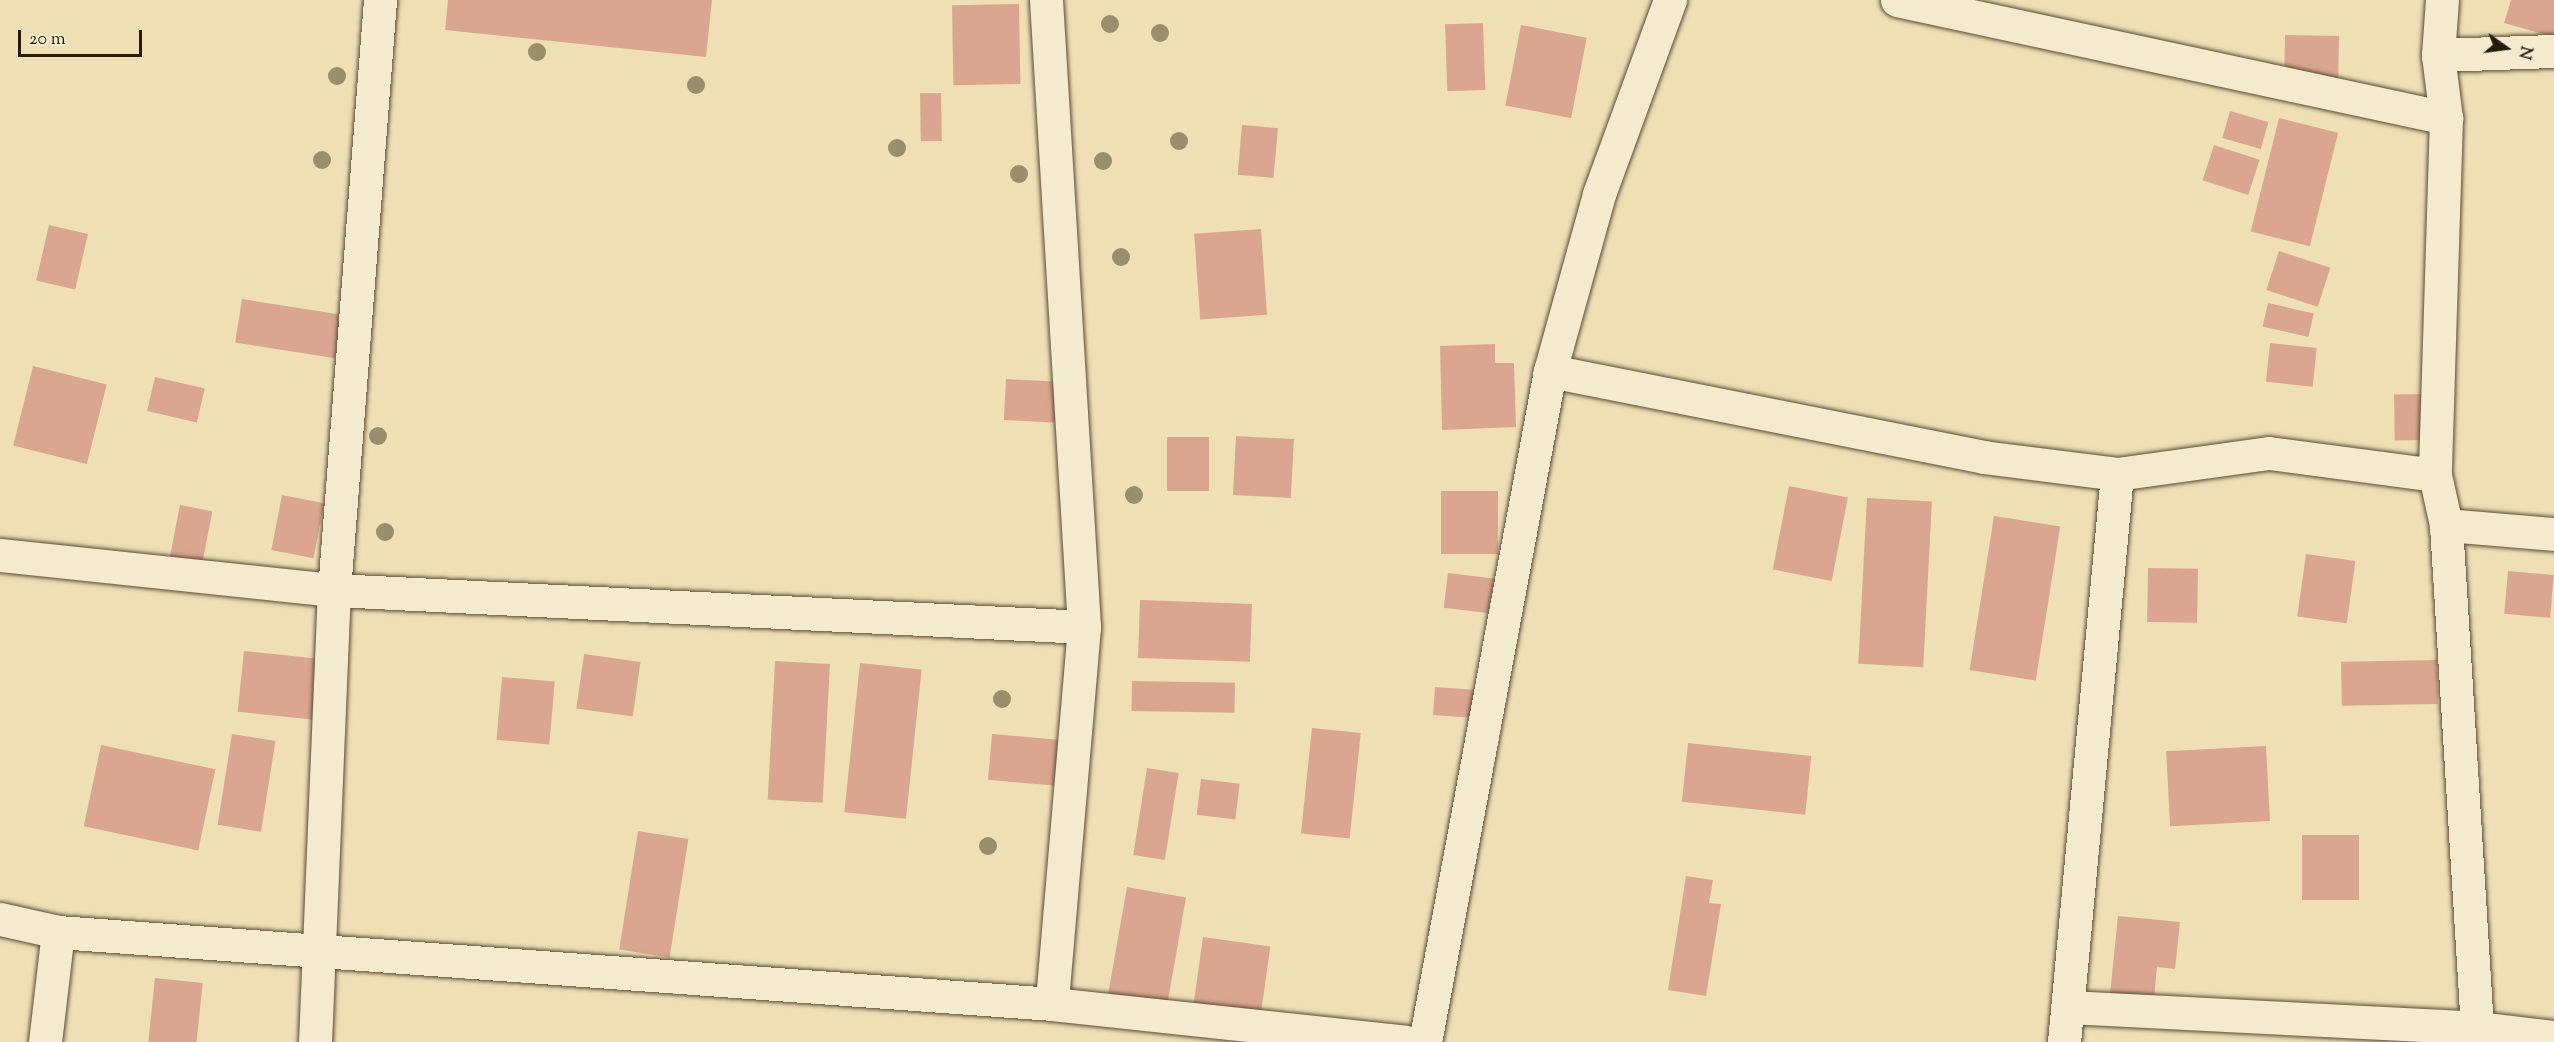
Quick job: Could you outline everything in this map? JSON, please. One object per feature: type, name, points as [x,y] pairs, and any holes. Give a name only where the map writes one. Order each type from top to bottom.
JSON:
[{"type":"street","points":[[315,1042],[316,951],[334,591],[380,0]]},
{"type":"street","points":[[1046,0],[1084,627],[1052,1004]]},
{"type":"street","points":[[1425,1042],[1550,370],[1599,194],[1670,0]]},
{"type":"street","points":[[1898,0],[2446,118]]},
{"type":"street","points":[[2442,0],[2438,55],[2446,118],[2435,476],[2446,525],[2477,1028]]},
{"type":"street","points":[[2438,55],[2554,51]]},
{"type":"street","points":[[1550,370],[1983,457],[2118,474],[2269,453],[2435,476]]},
{"type":"street","points":[[2064,1042],[2118,474]]},
{"type":"street","points":[[2446,525],[2554,534]]},
{"type":"street","points":[[0,555],[334,591],[1084,627]]},
{"type":"street","points":[[0,919],[58,932],[1052,1004],[1406,1042]]},
{"type":"street","points":[[45,1042],[58,932]]},
{"type":"street","points":[[2068,1007],[2477,1028],[2554,1036]]},
{"type":"building","points":[[448,0],[712,0],[706,57],[445,30]]},
{"type":"building","points":[[2511,0],[2554,0],[2554,37],[2504,23]]},
{"type":"building","points":[[1019,4],[1020,84],[953,85],[952,5]]},
{"type":"building","points":[[1483,23],[1485,90],[1447,91],[1445,24]]},
{"type":"building","points":[[1521,25],[1587,38],[1571,118],[1505,105]]},
{"type":"building","points":[[2285,35],[2339,36],[2338,80],[2284,79]]},
{"type":"building","points":[[920,93],[941,93],[942,141],[921,141]]},
{"type":"building","points":[[2230,111],[2268,122],[2261,149],[2222,138]]},
{"type":"building","points":[[2279,118],[2338,133],[2310,246],[2251,232]]},
{"type":"building","points":[[1242,125],[1278,128],[1274,178],[1238,175]]},
{"type":"building","points":[[2214,145],[2260,160],[2248,195],[2203,180]]},
{"type":"building","points":[[49,225],[88,234],[75,290],[36,281]]},
{"type":"building","points":[[1261,229],[1267,315],[1200,319],[1194,234]]},
{"type":"building","points":[[2279,251],[2330,268],[2318,307],[2266,290]]},
{"type":"building","points":[[242,299],[342,315],[335,358],[235,342]]},
{"type":"building","points":[[2268,303],[2314,314],[2308,337],[2263,326]]},
{"type":"building","points":[[2270,343],[2317,348],[2313,387],[2266,382]]},
{"type":"building","points":[[1495,344],[1495,363],[1514,363],[1516,427],[1442,430],[1440,346]]},
{"type":"building","points":[[33,366],[107,384],[87,464],[13,446]]},
{"type":"building","points":[[155,377],[205,388],[197,423],[147,411]]},
{"type":"building","points":[[1006,379],[1058,382],[1056,423],[1004,420]]},
{"type":"building","points":[[2429,394],[2430,440],[2395,441],[2394,395]]},
{"type":"building","points":[[1236,436],[1294,439],[1291,498],[1233,495]]},
{"type":"building","points":[[1167,437],[1209,437],[1209,491],[1167,491]]},
{"type":"building","points":[[1789,486],[1848,497],[1832,581],[1773,569]]},
{"type":"building","points":[[1441,491],[1498,491],[1498,554],[1441,554]]},
{"type":"building","points":[[282,495],[324,503],[314,558],[271,550]]},
{"type":"building","points":[[1867,498],[1932,501],[1923,667],[1858,664]]},
{"type":"building","points":[[180,505],[212,511],[202,566],[169,560]]},
{"type":"building","points":[[1994,516],[2060,526],[2036,681],[1970,670]]},
{"type":"building","points":[[2306,554],[2356,561],[2347,623],[2297,616]]},
{"type":"building","points":[[2148,568],[2198,569],[2197,623],[2147,622]]},
{"type":"building","points":[[2508,571],[2554,575],[2550,618],[2504,614]]},
{"type":"building","points":[[1448,573],[1502,580],[1497,614],[1444,608]]},
{"type":"building","points":[[1140,600],[1252,604],[1250,662],[1138,658]]},
{"type":"building","points":[[244,651],[321,659],[314,720],[238,712]]},
{"type":"building","points":[[584,654],[640,662],[633,716],[576,708]]},
{"type":"building","points":[[2437,660],[2438,704],[2342,706],[2341,662]]},
{"type":"building","points":[[775,661],[830,664],[823,803],[768,800]]},
{"type":"building","points":[[860,663],[922,669],[906,819],[844,812]]},
{"type":"building","points":[[502,677],[555,682],[549,744],[497,740]]},
{"type":"building","points":[[1132,681],[1235,683],[1234,713],[1131,711]]},
{"type":"building","points":[[1435,687],[1481,690],[1479,718],[1433,715]]},
{"type":"building","points":[[1312,728],[1361,733],[1350,839],[1301,833]]},
{"type":"building","points":[[232,734],[275,741],[261,832],[218,825]]},
{"type":"building","points":[[992,734],[1064,740],[1060,786],[988,780]]},
{"type":"building","points":[[1688,743],[1811,756],[1805,815],[1682,802]]},
{"type":"building","points":[[101,745],[215,769],[198,851],[84,826]]},
{"type":"building","points":[[2266,746],[2270,821],[2170,826],[2166,751]]},
{"type":"building","points":[[1147,768],[1179,773],[1165,860],[1133,855]]},
{"type":"building","points":[[1201,779],[1240,784],[1235,819],[1197,815]]},
{"type":"building","points":[[638,831],[688,839],[670,958],[619,950]]},
{"type":"building","points":[[2302,835],[2359,835],[2359,900],[2302,900]]},
{"type":"building","points":[[1686,876],[1713,880],[1709,903],[1721,904],[1706,996],[1668,990]]},
{"type":"building","points":[[1127,887],[1186,897],[1166,1009],[1107,998]]},
{"type":"building","points":[[2118,916],[2180,922],[2175,969],[2157,967],[2154,998],[2110,994]]},
{"type":"building","points":[[1203,937],[1270,946],[1260,1019],[1193,1009]]},
{"type":"building","points":[[155,978],[203,983],[197,1042],[148,1042]]}]
